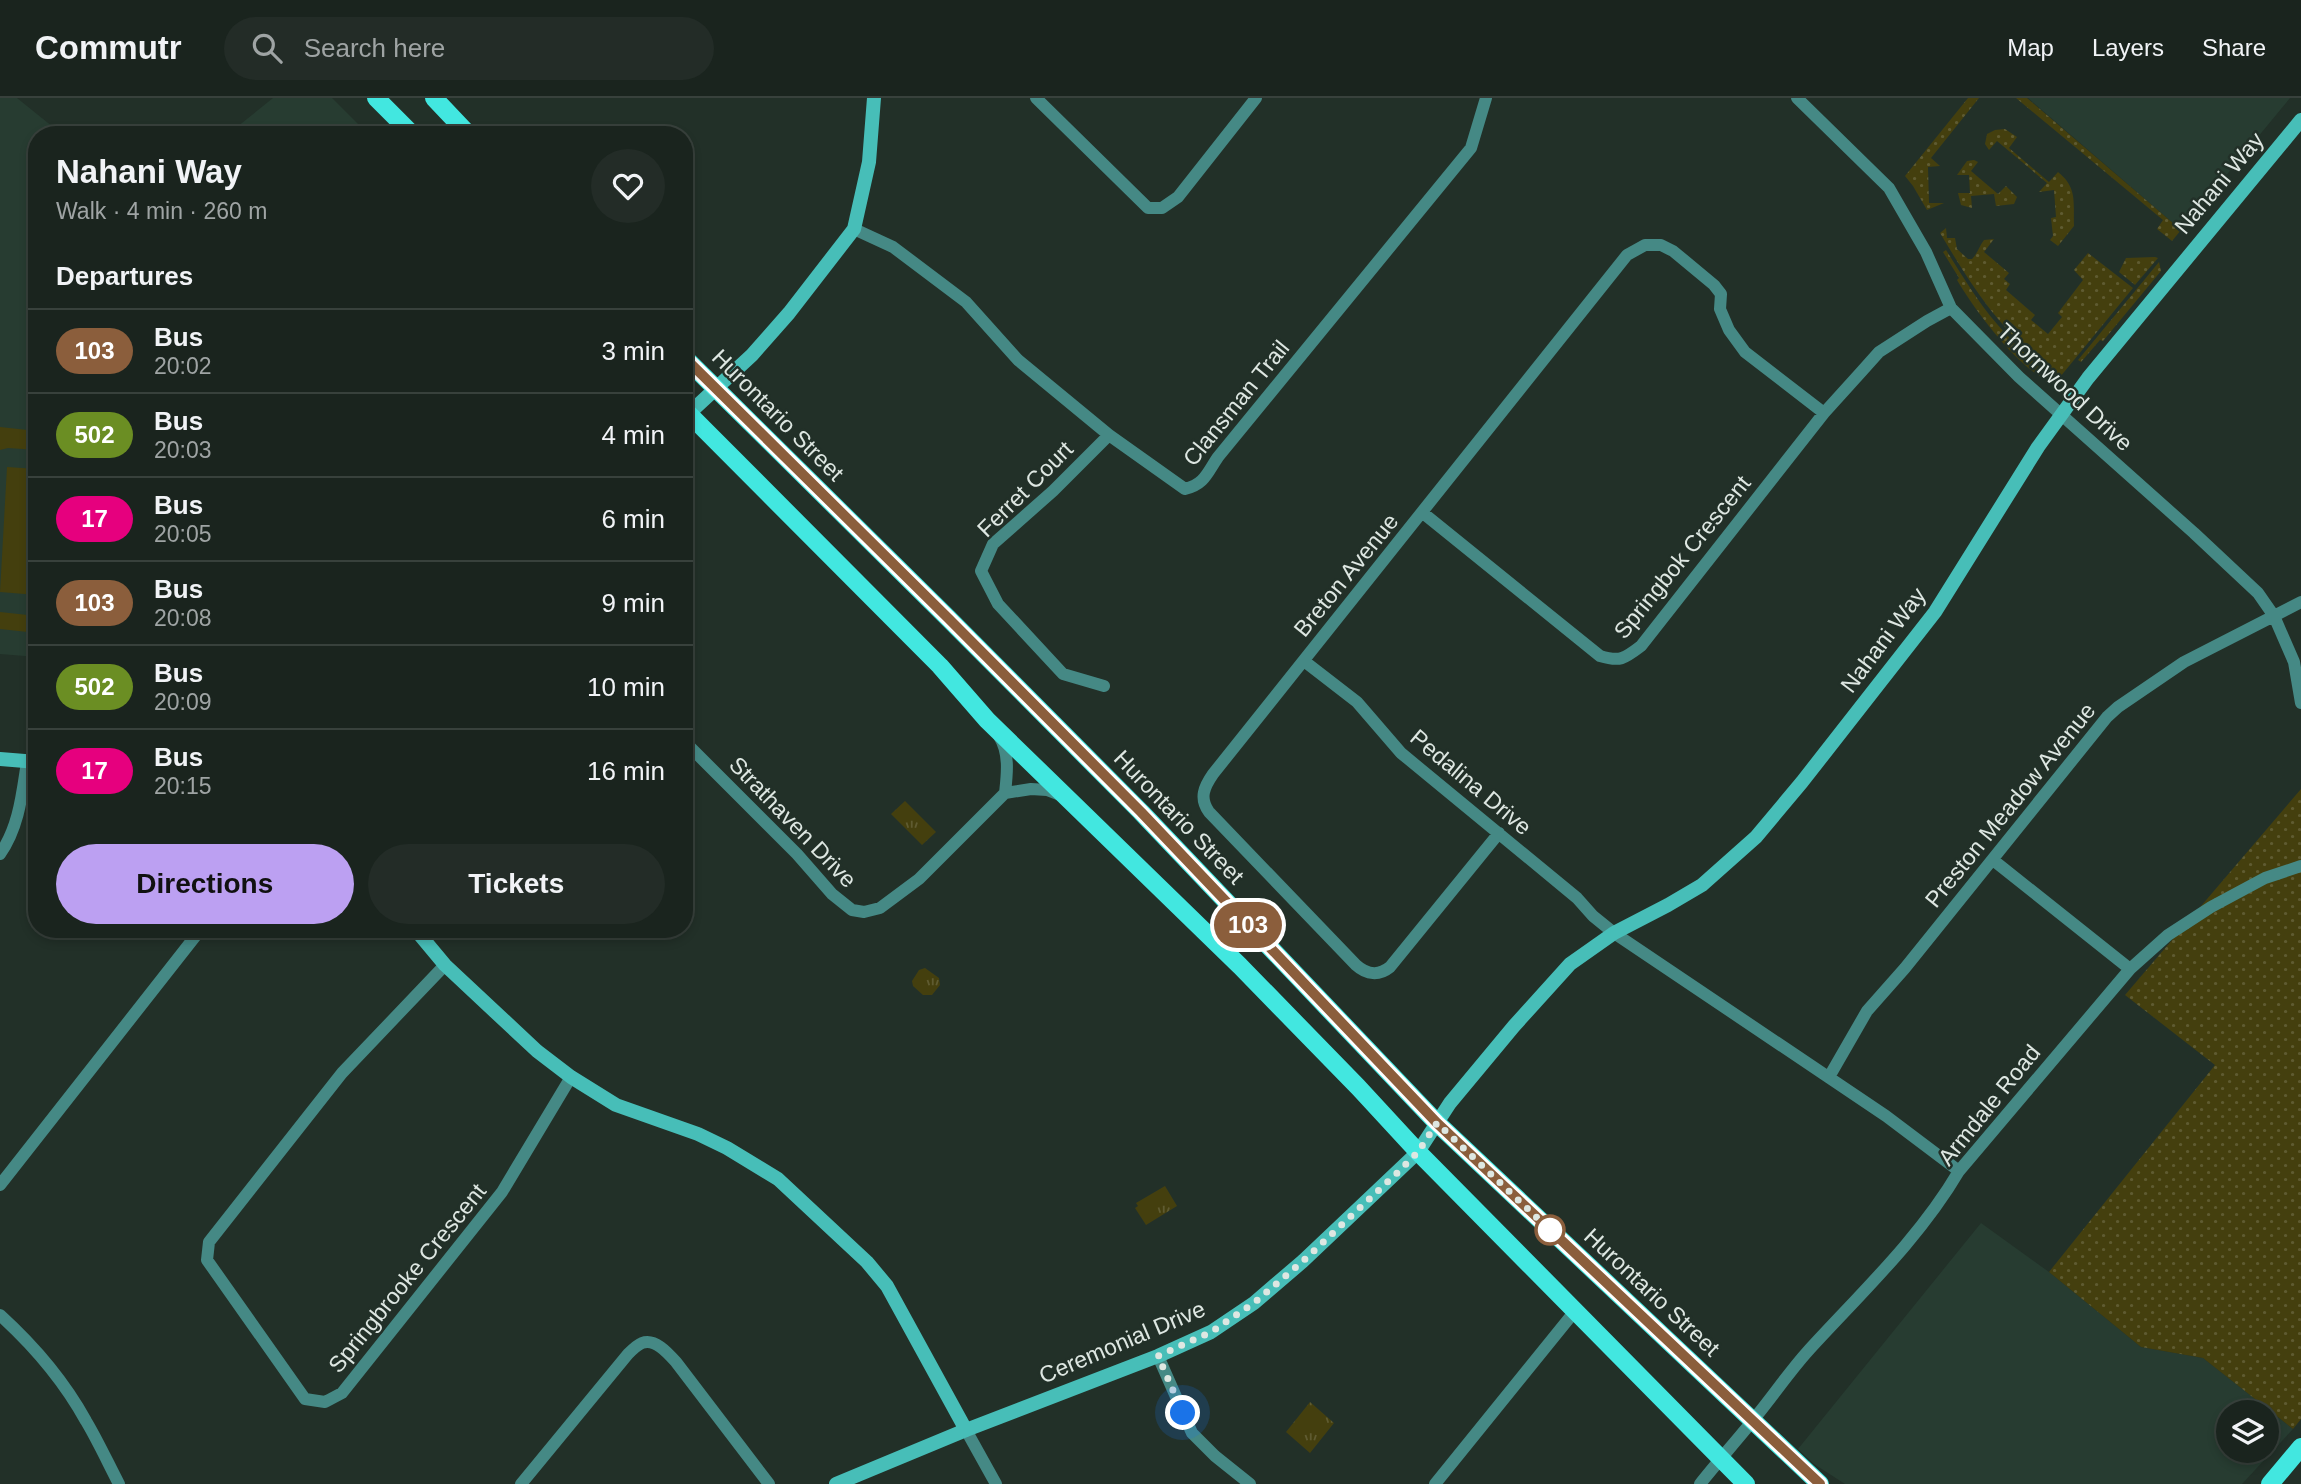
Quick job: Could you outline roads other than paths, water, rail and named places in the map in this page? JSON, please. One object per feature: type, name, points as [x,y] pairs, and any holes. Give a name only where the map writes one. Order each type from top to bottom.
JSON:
[{"type":"main road","points":[[376,98],[404,126]]},
{"type":"main road","points":[[434,98],[460,126]]},
{"type":"main road","name":"Hurontario Street","points":[[693,367],[1132,802],[1437,1123],[1820,1484]]},
{"type":"main road","points":[[693,421],[940,666],[987,720],[1240,966],[1418,1152],[1746,1484]]},
{"type":"main road","points":[[2270,1484],[2301,1447]]},
{"type":"street","points":[[693,408],[752,355],[854,229],[869,162],[874,98]]},
{"type":"street","points":[[1036,98],[1148,208],[1162,208],[1178,197],[1256,98]]},
{"type":"street","name":"Clansman Trail","points":[[854,229],[893,247],[966,302],[1018,360],[1108,435],[1185,489],[1197,486],[1471,148],[1486,98]]},
{"type":"street","name":"Thornwood Drive","points":[[1797,98],[1889,188],[1926,252],[1951,308],[2001,360],[2258,593],[2274,616],[2294,662],[2301,703]]},
{"type":"street","name":"Nahani Way","points":[[1437,1123],[1450,1103],[1570,964],[1614,933],[1702,885],[1756,837],[1935,612],[2038,447],[2096,369],[2301,120]]},
{"type":"street","name":"Breton Avenue","points":[[1499,833],[1390,967],[1376,974],[1360,969],[1209,812],[1203,800],[1203,791],[1627,255],[1645,245],[1661,245],[1673,251],[1721,294],[1720,309],[1729,330],[1745,352],[1824,413]]},
{"type":"street","name":"Springbok Crescent","points":[[1423,513],[1600,656],[1614,660],[1626,657],[1641,646],[1824,413],[1879,352],[1951,308]]},
{"type":"street","name":"Ferret Court","points":[[1104,686],[1063,674],[998,604],[981,571],[993,544],[1053,491],[1108,435]]},
{"type":"street","name":"Preston Meadow Avenue","points":[[1829,1077],[1867,1011],[1905,968],[2107,717],[2185,663],[2301,602]]},
{"type":"street","name":"Pedalina Drive","points":[[1304,661],[1357,702],[1401,753],[1577,898],[1614,933],[1886,1116],[1959,1171]]},
{"type":"street","points":[[987,720],[1004,744],[1007,764],[1004,793],[1031,789],[1047,790],[1068,799]]},
{"type":"street","name":"Strathaven Drive","points":[[693,750],[797,854],[832,894],[852,910],[864,912],[880,908],[919,879],[1004,793]]},
{"type":"street","points":[[0,759],[28,762]]},
{"type":"street","points":[[0,854],[10,839],[28,776]]},
{"type":"street","points":[[1993,860],[2130,969]]},
{"type":"street","name":"Armdale Road","points":[[1700,1484],[1806,1354],[1926,1221],[1959,1171],[2130,969],[2168,935],[2211,907],[2265,878],[2301,866]]},
{"type":"street","points":[[0,1185],[194,938]]},
{"type":"street","points":[[422,938],[444,965],[537,1051],[571,1077],[616,1105],[698,1133],[778,1179],[867,1262],[887,1286],[996,1484]]},
{"type":"street","name":"Springbrooke Crescent","points":[[444,965],[342,1073],[209,1242],[207,1260],[305,1399],[325,1402],[342,1393],[502,1192],[571,1077]]},
{"type":"street","name":"Ceremonial Drive","points":[[836,1484],[966,1430],[1158,1356],[1211,1332],[1254,1303],[1303,1261],[1418,1152],[1437,1123]]},
{"type":"street","points":[[1435,1484],[1575,1311]]},
{"type":"street","points":[[0,1315],[27,1340],[58,1379],[85,1419],[119,1484]]},
{"type":"street","points":[[521,1484],[628,1354],[642,1343],[653,1343],[676,1362],[769,1484]]},
{"type":"street","points":[[1158,1356],[1192,1433],[1250,1484]]}]
